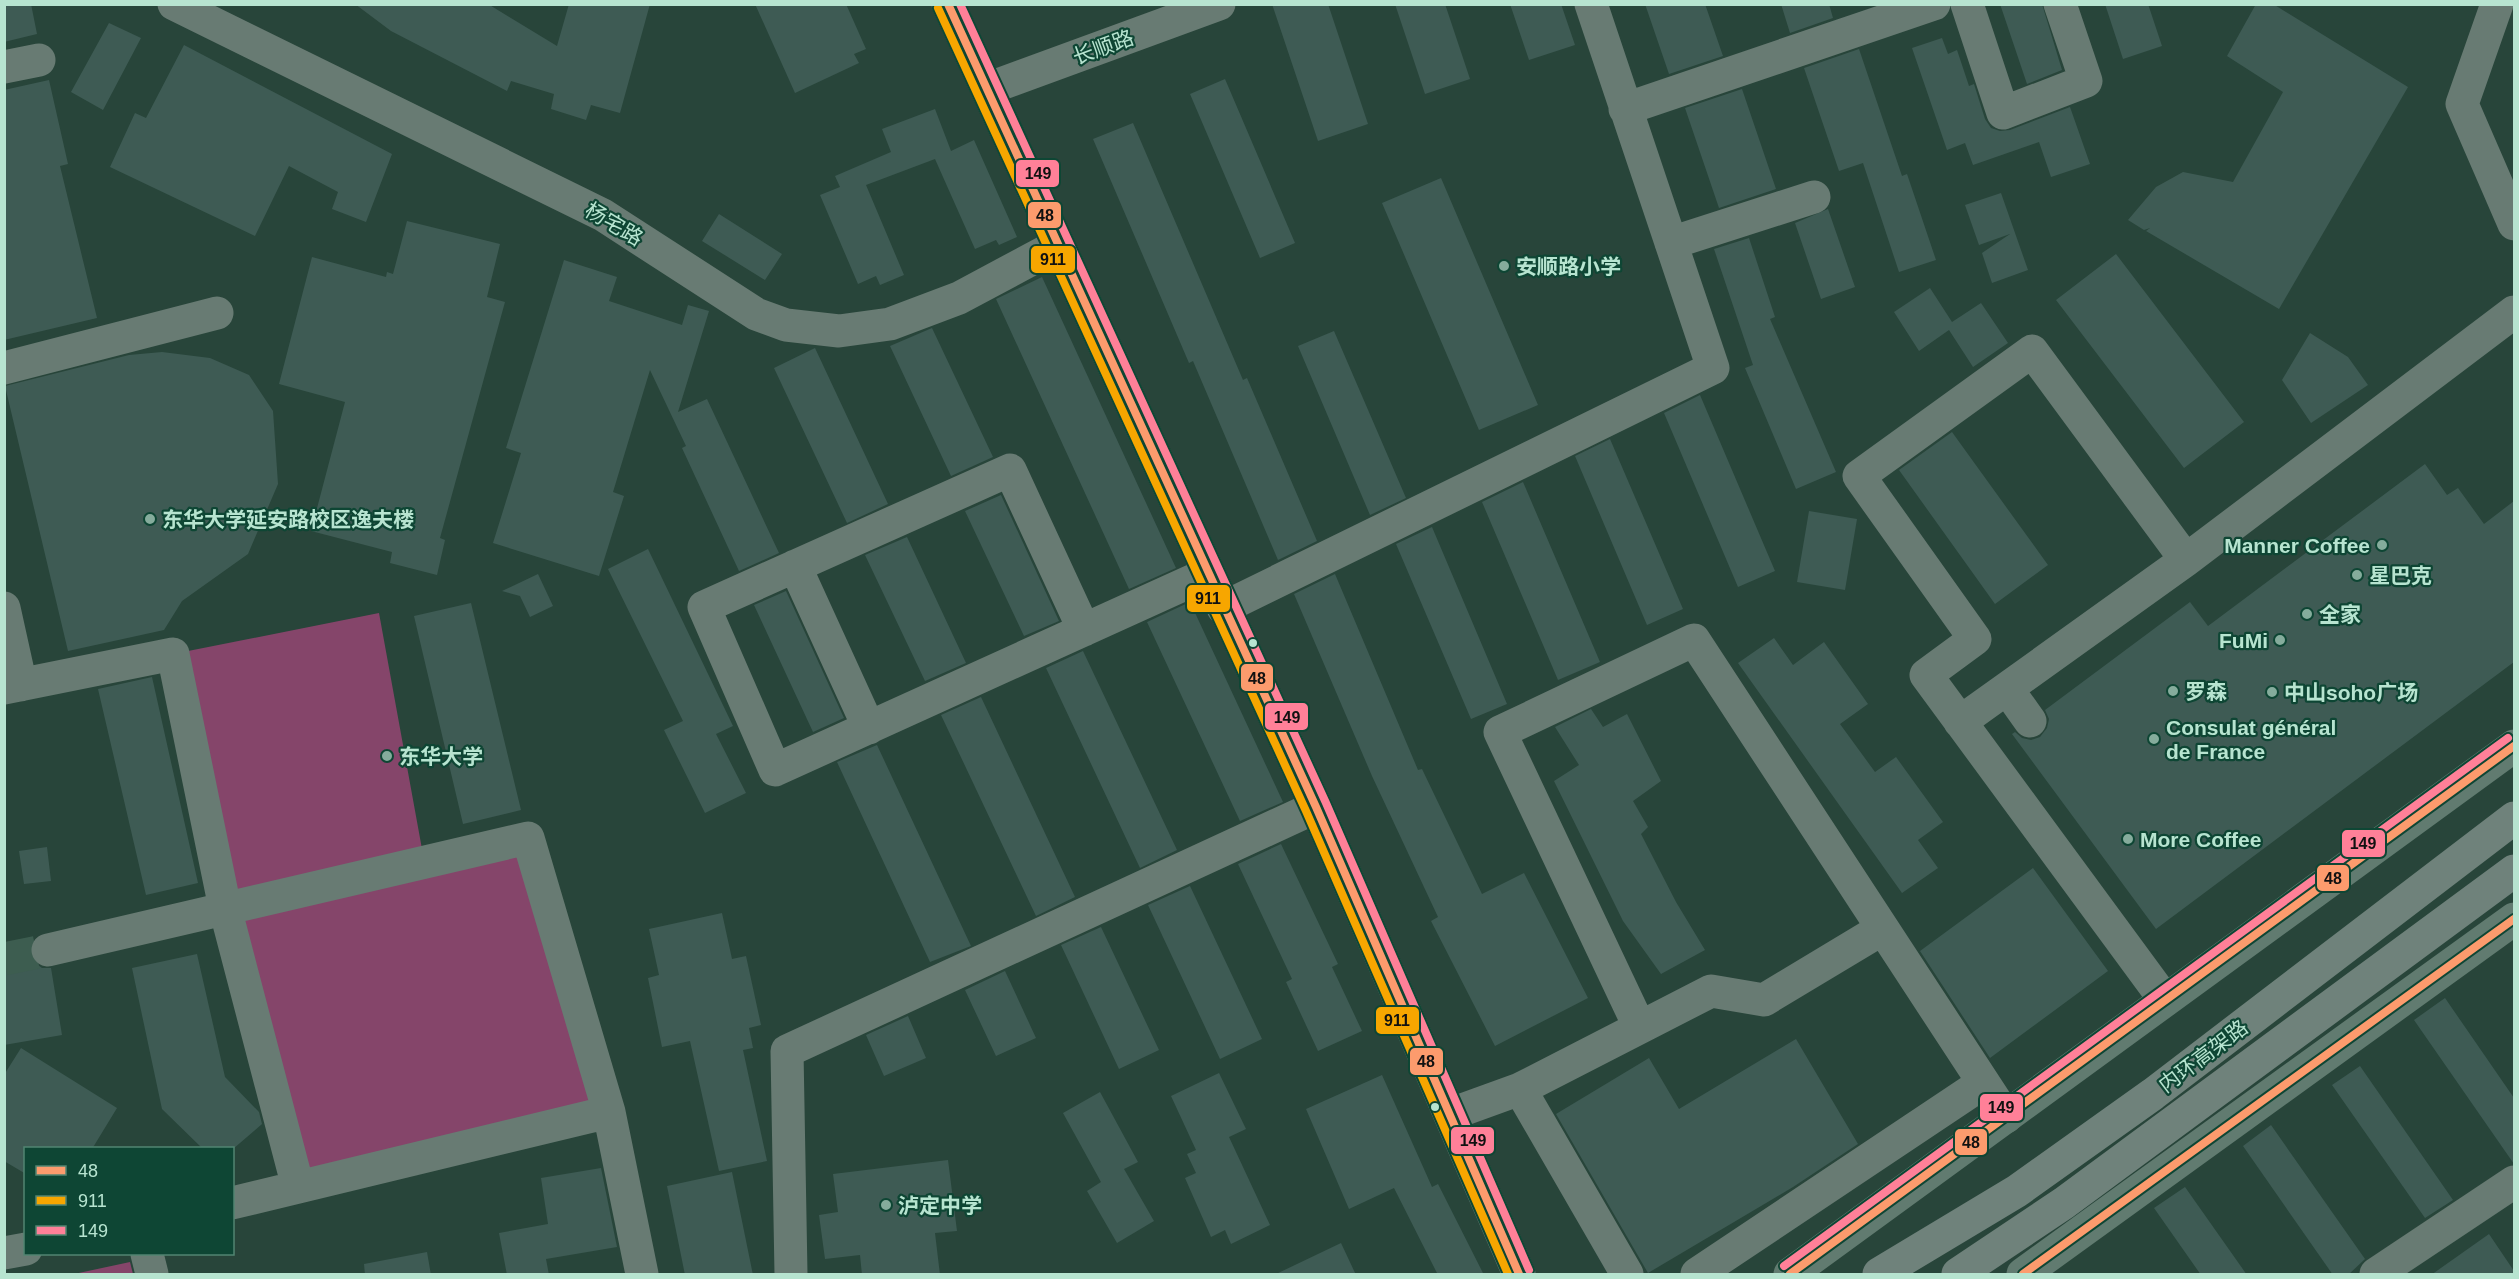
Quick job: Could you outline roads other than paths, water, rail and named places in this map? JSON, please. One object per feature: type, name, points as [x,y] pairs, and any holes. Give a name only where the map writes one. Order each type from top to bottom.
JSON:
[{"type":"highway","name":"内环高架路","points":[[1882,1272],[2017,1191],[2153,1094],[2514,818]]},
{"type":"highway","name":"内环高架路","points":[[1958,1275],[2064,1203],[2514,871]]},
{"type":"main road","points":[[1790,1275],[2514,746]]},
{"type":"main road","points":[[2023,1275],[2514,919]]},
{"type":"street","name":"杨宅路","points":[[174,4],[603,215],[756,314],[786,325],[839,331],[890,324],[959,298],[1058,245]]},
{"type":"street","points":[[948,4],[1316,807],[1519,1275]]},
{"type":"street","name":"长顺路","points":[[987,89],[1219,4]]},
{"type":"street","points":[[1223,608],[1713,368],[1591,4]]},
{"type":"street","points":[[1625,109],[1934,4]]},
{"type":"street","points":[[1967,4],[2003,113],[2086,81],[2060,4]]},
{"type":"street","points":[[2497,4],[2462,104],[2514,224]]},
{"type":"street","points":[[4,67],[39,60]]},
{"type":"street","points":[[1671,243],[1814,197]]},
{"type":"street","points":[[1960,722],[2008,690],[2186,560],[2514,312]]},
{"type":"street","points":[[4,368],[217,313]]},
{"type":"street","points":[[2165,999],[1926,675],[1975,639],[1859,476],[2032,351],[2186,560]]},
{"type":"street","points":[[1084,630],[1010,470],[704,607],[775,770],[1208,574]]},
{"type":"street","points":[[795,566],[869,728]]},
{"type":"street","points":[[4,608],[13,686],[173,654],[225,908],[298,1187]]},
{"type":"street","points":[[1639,1026],[1500,732],[1694,640],[2006,1117]]},
{"type":"street","points":[[2008,690],[2030,721]]},
{"type":"street","points":[[791,1275],[786,1051],[1316,807]]},
{"type":"street","points":[[48,950],[528,838],[609,1112],[642,1275]]},
{"type":"street","points":[[1451,1114],[1520,1089],[1711,991],[1764,1000],[1882,929]]},
{"type":"street","points":[[1696,1275],[1983,1083]]},
{"type":"street","points":[[1520,1089],[1627,1275]]},
{"type":"street","points":[[234,1203],[609,1112]]},
{"type":"street","points":[[2376,1275],[2514,1182]]},
{"type":"street","points":[[4,1253],[24,1249]]},
{"type":"street","points":[[147,1255],[152,1275]]},
{"type":"tunnel","points":[[4,959],[48,950]]},
{"type":"place","name":"安顺路小学","points":[[1504,266]]},
{"type":"place","name":"东华大学延安路校区逸夫楼","points":[[150,519]]},
{"type":"place","name":"Manner Coffee","points":[[2382,545]]},
{"type":"place","name":"星巴克","points":[[2357,575]]},
{"type":"place","name":"全家","points":[[2307,614]]},
{"type":"place","name":"FuMi","points":[[2280,640]]},
{"type":"place","name":"罗森","points":[[2173,691]]},
{"type":"place","name":"中山soho广场","points":[[2272,692]]},
{"type":"place","name":"Consulat général de France","points":[[2154,739]]},
{"type":"place","name":"东华大学","points":[[387,756]]},
{"type":"place","name":"More Coffee","points":[[2128,839]]},
{"type":"place","name":"泸定中学","points":[[886,1205]]}]
